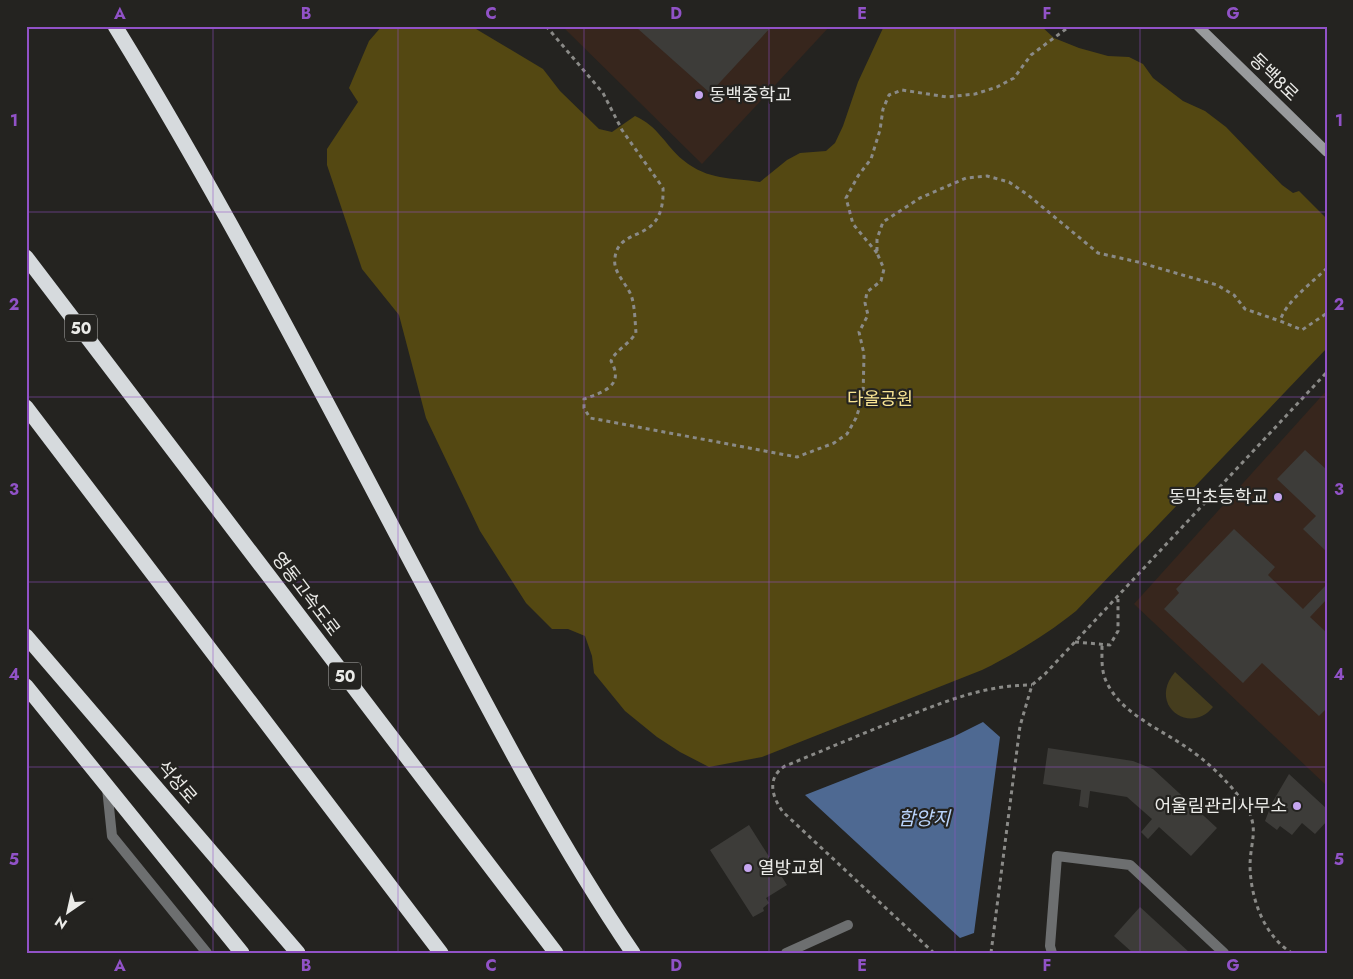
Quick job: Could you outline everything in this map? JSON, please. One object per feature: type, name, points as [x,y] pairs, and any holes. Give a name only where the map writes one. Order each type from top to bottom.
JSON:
[{"type":"highway","points":[[115,26],[182,135],[295,342],[485,701],[559,834],[633,953]]},
{"type":"highway","name":"영동고속도로","points":[[26,257],[556,953]]},
{"type":"highway","points":[[26,407],[441,953]]},
{"type":"highway","name":"석성로","points":[[26,636],[298,953]]},
{"type":"highway","points":[[26,686],[242,953]]},
{"type":"highway","points":[[276,926],[302,953]]},
{"type":"street","name":"동백8로","points":[[1198,26],[1327,152]]},
{"type":"lane","points":[[107,787],[112,836],[207,953]]},
{"type":"lane","points":[[1052,953],[1050,946],[1057,856],[1130,865],[1224,953]]},
{"type":"lane","points":[[786,953],[848,925]]},
{"type":"path","points":[[546,26],[603,93],[622,130],[663,188],[664,199],[656,222],[648,229],[625,239],[617,248],[615,267],[632,299],[636,333],[628,344],[613,355],[611,361],[616,370],[616,378],[610,387],[584,399],[584,408],[590,418],[797,457],[834,443],[847,434],[856,418],[863,397],[864,354],[859,332],[868,315],[865,303],[867,292],[881,281],[884,269],[877,253],[853,224],[846,198],[858,176],[871,160],[880,130],[883,109],[889,95],[902,90],[947,97],[975,94],[997,88],[1014,78],[1031,54],[1070,26]]},
{"type":"path","points":[[877,253],[877,239],[883,222],[899,209],[966,178],[987,176],[1010,182],[1098,254],[1138,262],[1217,285],[1234,295],[1245,309],[1302,330],[1327,313]]},
{"type":"path","points":[[1280,322],[1282,314],[1327,268]]},
{"type":"path","points":[[991,953],[1020,726],[1032,685],[1045,674],[1118,598],[1327,372]]},
{"type":"path","points":[[1075,642],[1102,646],[1110,645],[1118,631],[1118,598]]},
{"type":"path","points":[[1102,646],[1102,660],[1107,684],[1119,699],[1132,712],[1188,748],[1210,766],[1228,784],[1253,818],[1250,868],[1257,904],[1271,933],[1284,948],[1292,953]]},
{"type":"path","points":[[934,953],[783,812],[777,804],[772,788],[772,779],[777,771],[785,766],[937,704],[978,690],[1010,685],[1032,685]]},
{"type":"shaded area","name":"동백중학교","points":[[562,26],[830,26],[702,164]]},
{"type":"shaded area","name":"동막초등학교","points":[[1327,390],[1327,786],[1134,604]]},
{"type":"shaded area","points":[[1175,672],[1213,707],[1204,715],[1193,718],[1183,717],[1175,713],[1169,705],[1166,695],[1168,684]]},
{"type":"green space","name":"다올공원","points":[[382,26],[471,26],[543,69],[560,91],[599,129],[612,132],[635,116],[656,130],[683,160],[702,172],[720,177],[760,182],[787,160],[800,153],[826,151],[835,143],[858,82],[884,26],[1041,26],[1054,38],[1079,48],[1108,56],[1129,57],[1143,64],[1153,78],[1183,101],[1205,111],[1226,127],[1282,185],[1293,193],[1299,191],[1327,219],[1327,348],[1076,611],[1042,636],[982,670],[762,757],[709,767],[657,737],[625,711],[594,673],[592,656],[585,636],[568,629],[552,629],[526,603],[480,531],[426,418],[399,315],[362,269],[327,165],[327,149],[358,102],[349,88],[369,41]]},
{"type":"water","name":"함양지","points":[[983,722],[1000,737],[974,933],[960,938],[805,795],[953,737]]},
{"type":"building","points":[[638,26],[675,26],[678,28],[680,26],[772,26],[710,93],[637,28]]},
{"type":"building","points":[[1305,450],[1327,470],[1327,552],[1303,529],[1316,516],[1277,479]]},
{"type":"building","points":[[1234,529],[1275,567],[1268,575],[1303,609],[1327,584],[1327,599],[1310,617],[1327,633],[1327,708],[1319,716],[1262,663],[1243,683],[1164,609],[1179,593],[1176,589]]},
{"type":"building","points":[[1048,748],[1133,761],[1153,769],[1217,828],[1191,856],[1159,827],[1148,839],[1141,832],[1152,819],[1127,797],[1090,791],[1088,808],[1079,806],[1081,790],[1043,784]]},
{"type":"building","name":"어울림관리사무소","points":[[1289,774],[1327,809],[1327,821],[1315,834],[1302,823],[1292,835],[1280,826],[1277,830],[1265,821],[1272,803]]},
{"type":"building","name":"열방교회","points":[[749,825],[787,885],[766,898],[769,903],[763,908],[764,911],[753,917],[710,850]]},
{"type":"building","points":[[1140,907],[1190,953],[1133,953],[1114,936]]},
{"type":"place","name":"동백중학교","points":[[699,95]]},
{"type":"place","name":"동막초등학교","points":[[1278,497]]},
{"type":"place","name":"어울림관리사무소","points":[[1297,806]]},
{"type":"place","name":"열방교회","points":[[748,868]]}]
